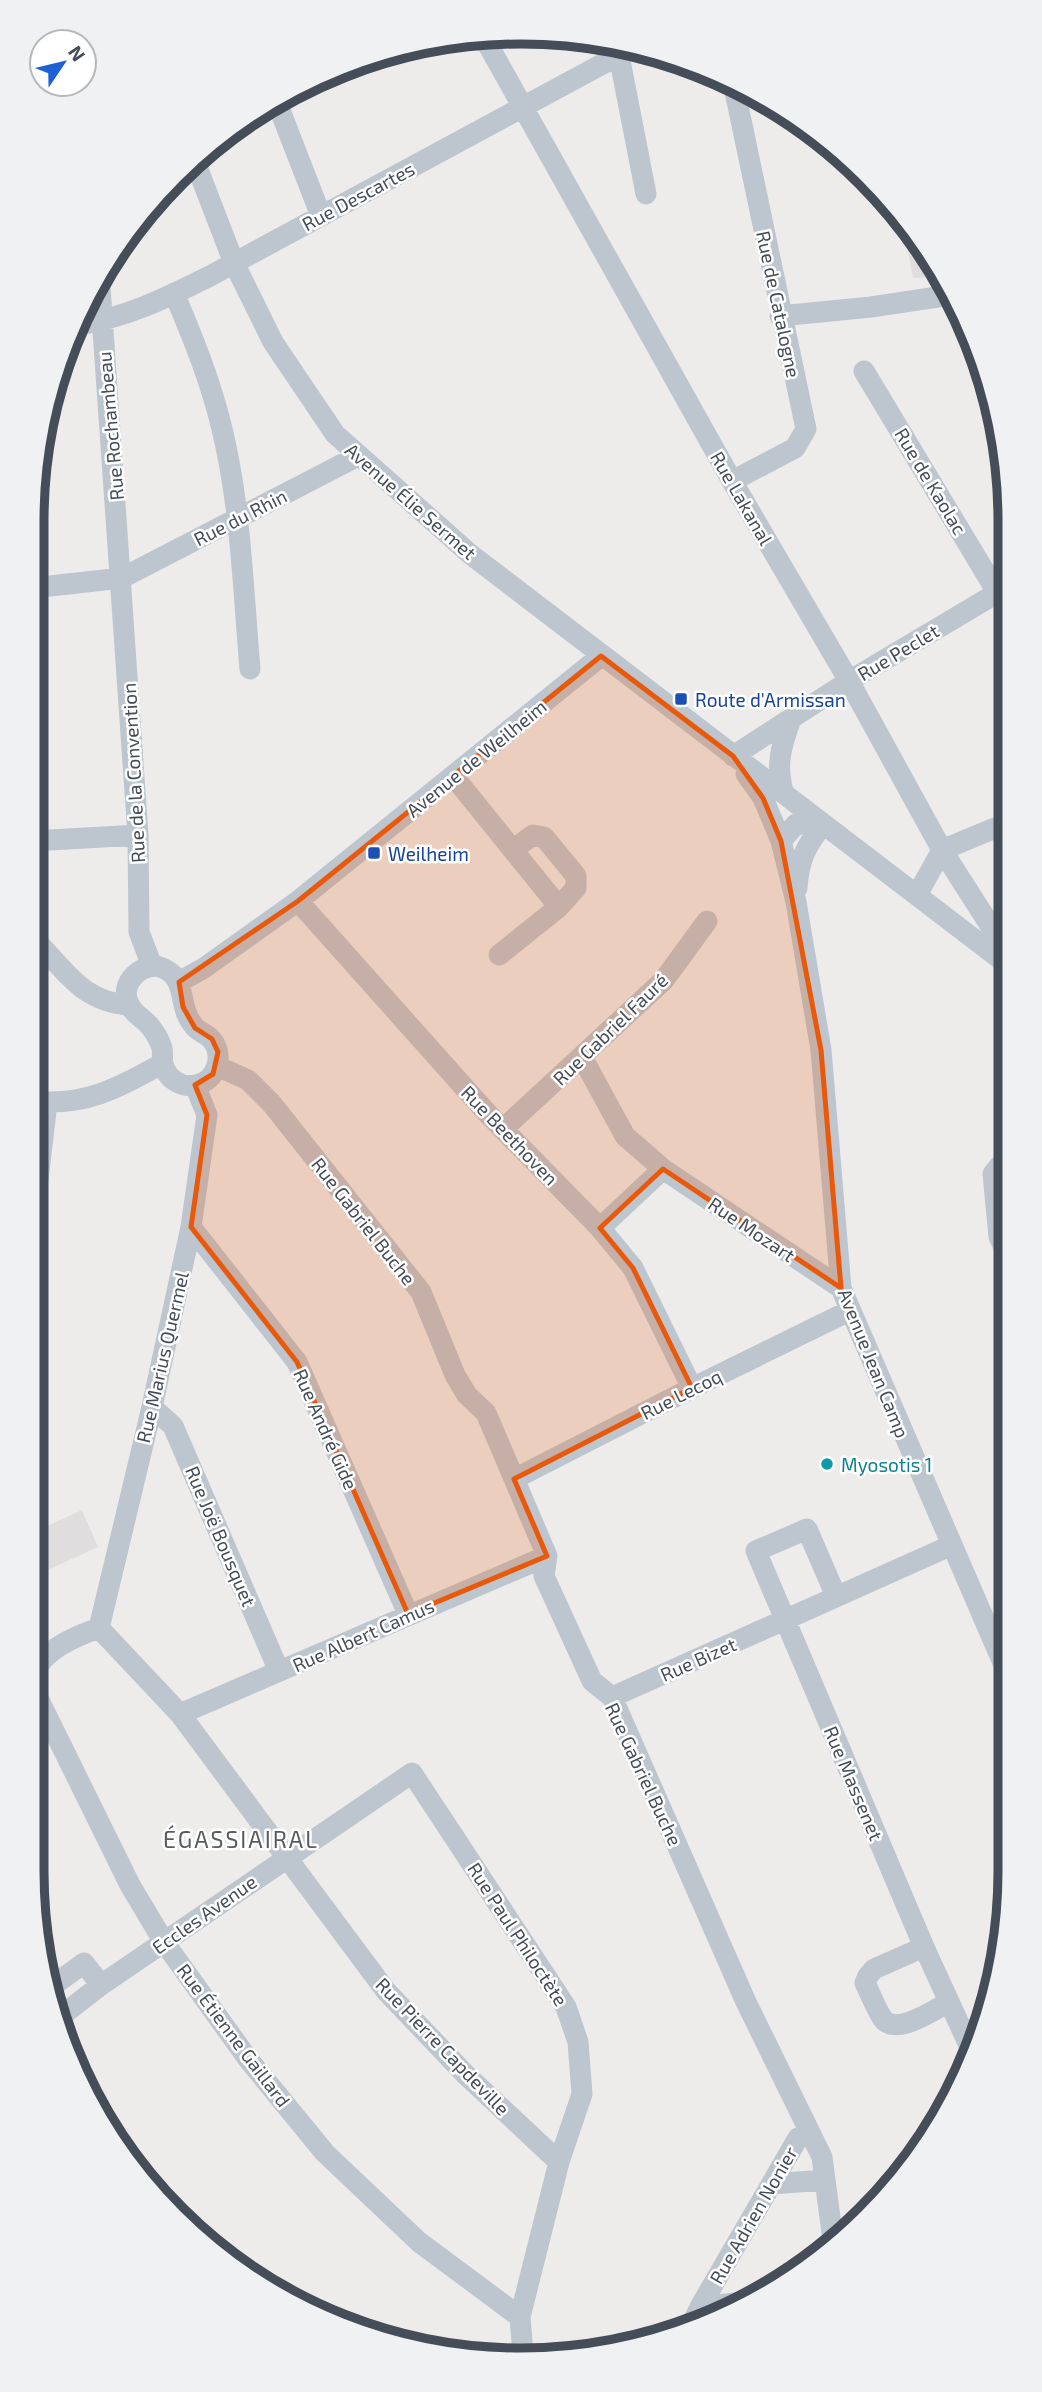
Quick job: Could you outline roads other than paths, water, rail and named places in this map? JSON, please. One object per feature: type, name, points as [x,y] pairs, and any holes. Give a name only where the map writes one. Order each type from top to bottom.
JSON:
[{"type":"street","name":"Rue Lakanal","points":[[488,45],[942,850],[998,938]]},
{"type":"street","name":"Rue Descartes","points":[[86,324],[101,323],[174,293],[234,263],[523,108],[614,53]]},
{"type":"street","points":[[624,55],[646,194]]},
{"type":"street","name":"Rue de Catalogne","points":[[732,481],[796,448],[806,429],[780,316],[736,95]]},
{"type":"street","points":[[280,109],[321,215]]},
{"type":"street","name":"Avenue Élie Sermet","points":[[198,170],[234,263],[273,342],[335,434],[470,554],[733,756]]},
{"type":"street","points":[[174,293],[207,373],[223,432],[237,518],[250,669]]},
{"type":"street","points":[[780,316],[942,296]]},
{"type":"street","name":"Rue Rochambeau","points":[[100,297],[121,578]]},
{"type":"street","name":"Rue de Kaolac","points":[[864,371],[998,583]]},
{"type":"street","name":"Rue du Rhin","points":[[121,578],[358,456]]},
{"type":"street","points":[[44,587],[121,578]]},
{"type":"street","name":"Rue de la Convention","points":[[121,578],[138,835],[139,932],[152,966]]},
{"type":"street","name":"Rue Peclet","points":[[733,756],[849,681],[998,591]]},
{"type":"street","name":"Avenue de Weilheim","points":[[179,982],[204,968],[298,901],[601,656]]},
{"type":"street","points":[[784,794],[778,776],[783,741],[791,719]]},
{"type":"street","points":[[733,756],[998,957]]},
{"type":"street","name":"Avenue Jean Camp","points":[[733,756],[763,798],[781,841],[796,902],[821,1050],[841,1289],[998,1651]]},
{"type":"street","points":[[454,777],[559,907]]},
{"type":"street","points":[[781,841],[796,824],[823,824]]},
{"type":"street","name":"Avenue Jean Camp","points":[[796,902],[798,869],[805,848],[823,824]]},
{"type":"street","points":[[917,895],[942,850],[998,829]]},
{"type":"street","points":[[44,840],[138,835]]},
{"type":"street","points":[[499,955],[559,907],[576,888],[576,876],[544,837],[533,835],[514,849]]},
{"type":"street","name":"Rue Beethoven","points":[[298,901],[503,1129],[600,1228],[633,1268],[692,1388]]},
{"type":"street","name":"Rue Gabriel Fauré","points":[[503,1129],[664,979],[708,921]]},
{"type":"street","points":[[44,949],[87,994],[112,1004],[129,1004]]},
{"type":"street","points":[[152,966],[170,971],[179,982],[183,1007],[195,1028],[212,1039],[216,1046],[217,1066],[208,1080],[195,1086],[183,1085],[166,1072],[162,1047],[151,1026],[135,1014],[127,997],[130,980],[144,968],[152,966]]},
{"type":"street","name":"Rue Mozart","points":[[582,1057],[625,1136],[663,1169],[841,1289]]},
{"type":"street","points":[[44,1102],[96,1097],[163,1063]]},
{"type":"street","name":"Rue Gabriel Buche","points":[[217,1066],[248,1080],[272,1104],[421,1292],[455,1375],[467,1395],[486,1413],[547,1556],[544,1576],[586,1670],[592,1682],[612,1697],[802,2130],[822,2157],[831,2234]]},
{"type":"street","name":"Rue Marius Quermel","points":[[99,1629],[152,1407],[191,1227],[207,1115],[195,1086]]},
{"type":"street","points":[[998,1167],[993,1174],[998,1226]]},
{"type":"street","points":[[600,1228],[663,1169]]},
{"type":"street","name":"Rue André Gide","points":[[191,1227],[297,1362],[408,1614]]},
{"type":"street","name":"Rue Lecoq","points":[[514,1479],[849,1311]]},
{"type":"street","name":"Rue Joë Bousquet","points":[[152,1407],[173,1426],[279,1671]]},
{"type":"street","points":[[784,1620],[756,1551],[807,1529],[836,1596]]},
{"type":"street","name":"Rue Bizet","points":[[612,1697],[952,1545]]},
{"type":"street","name":"Rue Albert Camus","points":[[180,1714],[547,1556]]},
{"type":"street","name":"Rue Massenet","points":[[784,1620],[967,2041]]},
{"type":"street","points":[[44,1659],[71,1638],[99,1629]]},
{"type":"street","name":"Rue Pierre Capdeville","points":[[99,1629],[180,1714],[386,1991],[465,2074],[559,2162]]},
{"type":"street","name":"Rue Étienne Gaillard","points":[[44,1710],[130,1885],[164,1942],[248,2059],[325,2153],[419,2242],[520,2317]]},
{"type":"street","name":"Eccles Avenue","points":[[66,2013],[164,1942],[412,1773]]},
{"type":"street","name":"Rue Paul Philoctète","points":[[412,1773],[566,2007],[578,2042],[582,2094],[559,2162],[520,2317],[523,2348]]},
{"type":"street","points":[[924,1947],[874,1969],[865,1983],[884,2021],[893,2026],[904,2025],[949,2002]]},
{"type":"street","points":[[57,1983],[84,1963],[101,1986]]},
{"type":"street","name":"Rue Adrien Nonier","points":[[696,2315],[802,2130]]},
{"type":"street","points":[[771,2184],[825,2180]]},
{"type":"street","points":[[700,2307],[720,2305]]},
{"type":"place","name":"Route d'Armissan","points":[[681,699]]},
{"type":"place","name":"Weilheim","points":[[374,853]]},
{"type":"place","name":"Myosotis 1","points":[[827,1464]]},
{"type":"district","name":"ÉGASSIAIRAL","points":[[241,1839]]}]
